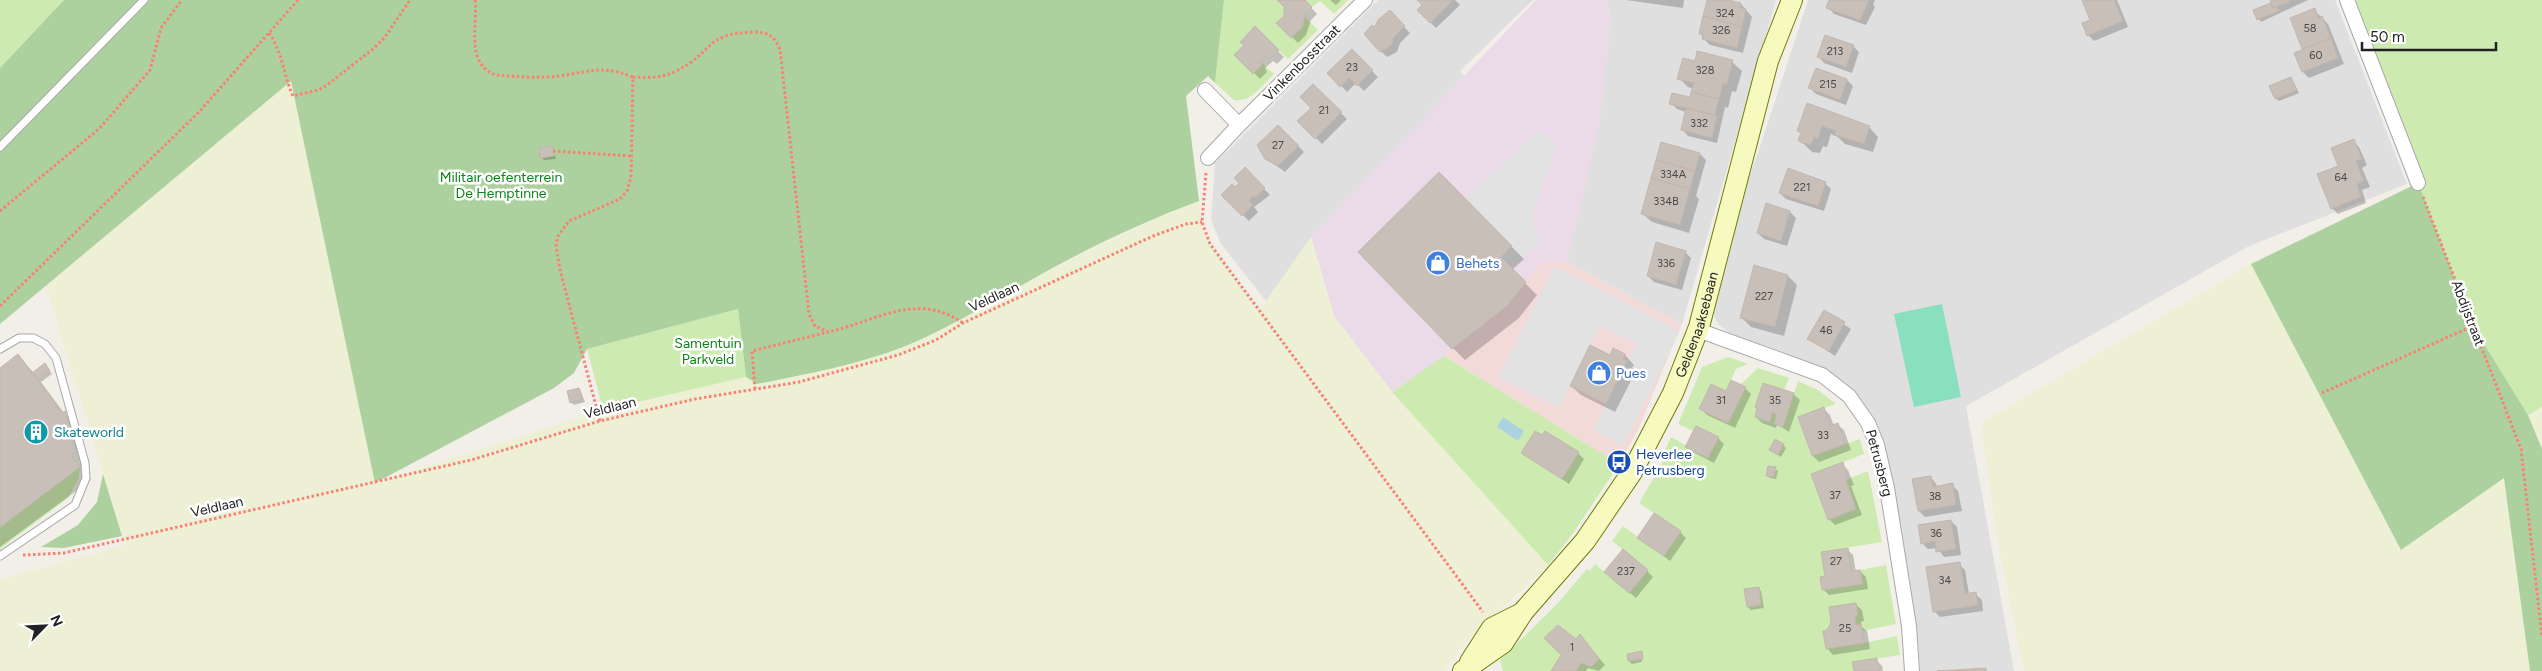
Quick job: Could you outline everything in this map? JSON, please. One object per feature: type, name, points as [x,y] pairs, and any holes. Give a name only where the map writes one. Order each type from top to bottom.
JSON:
[{"type":"street","name":"Vinkenbosstraat","points":[[1208,158],[1364,0]]},
{"type":"street","name":"Geldenaaksebaan","points":[[1466,670],[1492,628],[1524,612],[1585,541],[1632,472],[1673,393],[1698,330],[1723,240],[1747,136],[1765,71],[1792,0]]},
{"type":"street","points":[[2347,0],[2418,183]]},
{"type":"street","points":[[1205,90],[1239,125]]},
{"type":"street","name":"Petrusberg","points":[[1698,330],[1822,375],[1849,396],[1868,423],[1877,445],[1887,488],[1909,626],[1912,671]]},
{"type":"lane","points":[[0,147],[144,0]]},
{"type":"lane","points":[[0,349],[19,338],[33,338],[44,344],[56,358],[86,463],[86,478],[75,505],[1,555]]},
{"type":"path","points":[[0,211],[100,128],[150,70],[161,28],[182,0]]},
{"type":"path","points":[[0,306],[199,112],[298,0]]},
{"type":"path","points":[[269,33],[281,52],[286,81],[293,96],[303,94],[328,85],[373,49],[385,37],[410,0]]},
{"type":"path","points":[[475,0],[474,44],[481,66],[487,72],[495,75],[547,77],[592,69],[607,69],[634,77],[650,78],[677,71],[716,40],[732,32],[764,32],[773,37],[782,59],[809,314],[815,326],[828,332]]},
{"type":"path","points":[[600,421],[561,274],[556,246],[558,236],[569,221],[620,199],[629,185],[634,77]]},
{"type":"path","points":[[553,151],[631,156]]},
{"type":"path","points":[[1208,158],[1202,222],[1210,244],[1488,619]]},
{"type":"path","name":"Abdijstraat","points":[[2418,183],[2521,449],[2542,637]]},
{"type":"path","name":"Veldlaan","points":[[1,555],[64,553],[471,460],[600,421],[695,399],[800,382],[904,353],[936,340],[963,323],[1159,233],[1186,224],[1202,222]]},
{"type":"path","points":[[755,390],[752,352],[917,308],[938,310],[963,323]]},
{"type":"path","points":[[2322,393],[2473,326]]},
{"type":"shaded area","points":[[1378,0],[1533,0],[1460,71],[1469,82],[1274,311],[1221,244],[1211,220],[1215,163]]},
{"type":"shaded area","points":[[1536,0],[1606,0],[1611,18],[1600,122],[1567,262],[1542,261],[1507,306],[1444,356],[1392,392],[1334,316],[1311,237]]},
{"type":"shaded area","points":[[1606,0],[1776,0],[1682,324],[1567,262],[1611,18]]},
{"type":"shaded area","points":[[1808,0],[2335,0],[2407,184],[2249,246],[1966,406],[2014,671],[1920,671],[1917,629],[1900,523],[1885,445],[1874,418],[1855,393],[1828,370],[1769,347],[1733,336],[1718,324],[1713,313],[1732,243],[1741,198],[1758,153]]},
{"type":"shaded area","points":[[1540,130],[1557,146],[1533,211],[1534,228],[1541,241],[1512,268],[1501,257],[1512,246],[1465,198]]},
{"type":"shaded area","points":[[1542,261],[1567,262],[1682,324],[1638,430],[1619,464],[1444,356],[1507,306]]},
{"type":"shaded area","points":[[1554,267],[1680,331],[1623,446],[1593,431],[1636,343],[1600,326],[1559,408],[1498,378]]},
{"type":"green space","points":[[0,0],[64,0],[0,68]]},
{"type":"green space","name":"Militair oefenterrein De Hemptinne","points":[[64,0],[1224,0],[1215,83],[1208,76],[1186,96],[1199,201],[1092,247],[920,340],[868,359],[831,368],[757,384],[746,377],[738,309],[587,349],[574,373],[554,388],[375,483],[291,81],[0,324],[0,68]]},
{"type":"green space","points":[[1224,0],[1277,0],[1284,7],[1284,16],[1276,23],[1291,38],[1303,26],[1305,17],[1318,30],[1288,59],[1255,26],[1240,41],[1244,45],[1234,55],[1253,74],[1262,63],[1274,74],[1246,99],[1234,100],[1215,83]]},
{"type":"green space","points":[[1305,0],[1348,0],[1334,14],[1320,1],[1312,7]]},
{"type":"green space","points":[[2347,0],[2542,0],[2542,407],[2528,415],[2473,326]]},
{"type":"green space","points":[[291,80],[375,483],[603,410],[746,377],[757,384],[843,365],[903,347],[951,325],[1033,278],[1163,215],[1199,201],[1202,226],[1208,240],[1259,311],[1311,237],[1334,316],[1392,392],[1548,565],[1466,642],[1444,671],[0,671],[0,579],[125,545],[46,286]]},
{"type":"green space","points":[[2418,183],[2473,326],[2528,415],[2542,449],[2542,671],[2530,671],[2504,478],[2401,550],[2251,264]]},
{"type":"green space","points":[[2251,264],[2401,550],[2504,477],[2530,671],[2024,671],[1996,532],[1981,423]]},
{"type":"green space","points":[[1942,304],[1961,397],[1914,407],[1894,314]]},
{"type":"green space","name":"Samentuin Parkveld","points":[[738,309],[746,377],[603,410],[587,349]]},
{"type":"green space","points":[[1444,356],[1619,464],[1574,532],[1548,565],[1392,392]]},
{"type":"green space","points":[[1728,357],[1748,364],[1736,369],[1726,391],[1711,384],[1699,410],[1729,423],[1745,387],[1741,384],[1758,368],[1789,378],[1784,390],[1763,383],[1755,407],[1757,408],[1755,417],[1769,422],[1772,413],[1777,415],[1783,426],[1798,381],[1818,390],[1836,404],[1798,417],[1811,456],[1860,439],[1864,454],[1811,474],[1828,520],[1856,509],[1846,480],[1868,471],[1882,542],[1821,552],[1825,576],[1820,577],[1822,590],[1863,583],[1860,570],[1886,565],[1896,624],[1862,631],[1864,643],[1897,636],[1900,655],[1853,662],[1854,671],[1503,671],[1500,660],[1557,604],[1587,569],[1590,571],[1595,564],[1629,593],[1648,570],[1612,541],[1623,526],[1663,556],[1680,531],[1639,503],[1667,455],[1664,452],[1671,437],[1708,458],[1718,437],[1696,426],[1693,431],[1678,424],[1702,367]]},
{"type":"green space","points":[[2542,407],[2542,449],[2528,415]]},
{"type":"green space","points":[[80,467],[79,478],[68,498],[0,549],[0,528]]},
{"type":"green space","points":[[103,474],[122,536],[64,548],[41,547],[78,525],[97,502]]},
{"type":"water","points":[[1503,417],[1524,431],[1518,441],[1497,427]]},
{"type":"building","points":[[1277,0],[1305,0],[1312,7],[1305,14],[1301,29],[1291,38],[1276,23],[1284,16],[1284,7]]},
{"type":"building","points":[[1417,0],[1453,0],[1430,23],[1417,10],[1422,5]]},
{"type":"building","points":[[1707,0],[1729,0],[1741,3],[1740,8],[1746,9],[1742,27],[1703,16]]},
{"type":"building","points":[[1829,0],[1869,0],[1860,20],[1826,8]]},
{"type":"building","points":[[2082,0],[2114,0],[2123,21],[2087,36],[2082,23],[2090,20]]},
{"type":"building","points":[[2270,0],[2290,0],[2291,1],[2273,8]]},
{"type":"building","points":[[2271,3],[2273,8],[2277,7],[2279,11],[2257,20],[2253,10]]},
{"type":"building","points":[[2315,8],[2318,18],[2322,16],[2331,38],[2302,49],[2290,18]]},
{"type":"building","points":[[1390,10],[1405,26],[1394,37],[1391,46],[1380,52],[1364,34],[1372,25],[1375,27],[1378,20]]},
{"type":"building","points":[[1703,16],[1742,27],[1737,48],[1702,39],[1703,34],[1699,34]]},
{"type":"building","points":[[1255,26],[1279,50],[1270,59],[1266,55],[1260,61],[1262,65],[1253,74],[1234,55],[1244,45],[1240,42]]},
{"type":"building","points":[[1825,35],[1854,45],[1846,67],[1817,57]]},
{"type":"building","points":[[2331,38],[2338,58],[2302,72],[2294,53]]},
{"type":"building","points":[[1352,49],[1373,70],[1357,86],[1349,78],[1340,87],[1327,73]]},
{"type":"building","points":[[1697,51],[1733,60],[1727,84],[1723,83],[1719,99],[1691,92],[1694,83],[1677,79],[1683,58],[1695,61]]},
{"type":"building","points":[[1816,68],[1847,79],[1840,100],[1808,88]]},
{"type":"building","points":[[2291,77],[2297,90],[2275,99],[2269,86]]},
{"type":"building","points":[[1313,84],[1342,112],[1315,139],[1297,121],[1311,108],[1300,97]]},
{"type":"building","points":[[1691,92],[1719,99],[1715,115],[1669,104],[1672,93],[1690,97]]},
{"type":"building","points":[[1807,103],[1870,126],[1864,144],[1834,135],[1836,131],[1822,126],[1818,139],[1814,137],[1811,145],[1802,143],[1798,140],[1801,133],[1797,131]]},
{"type":"building","points":[[1686,108],[1717,116],[1712,138],[1681,130]]},
{"type":"building","points":[[1278,125],[1299,146],[1278,166],[1265,159],[1257,145]]},
{"type":"building","points":[[2354,139],[2362,159],[2356,161],[2364,181],[2357,184],[2361,197],[2331,209],[2317,174],[2338,166],[2331,148]]},
{"type":"building","points":[[1661,142],[1700,153],[1695,171],[1656,160]]},
{"type":"building","points":[[553,146],[554,156],[540,158],[539,148]]},
{"type":"building","points":[[1656,160],[1695,171],[1690,189],[1651,178]]},
{"type":"building","points":[[1245,167],[1265,188],[1255,198],[1253,196],[1249,200],[1253,205],[1242,216],[1221,195],[1232,184],[1235,187],[1239,183],[1234,178]]},
{"type":"building","points":[[1788,168],[1826,182],[1818,206],[1779,193]]},
{"type":"building","name":"Behets","points":[[1439,172],[1512,246],[1501,257],[1526,282],[1507,306],[1452,349],[1358,252]]},
{"type":"building","points":[[1651,178],[1690,189],[1680,225],[1641,214]]},
{"type":"building","points":[[1766,203],[1790,211],[1781,241],[1757,233]]},
{"type":"building","points":[[1656,242],[1686,251],[1676,285],[1647,276]]},
{"type":"building","points":[[1754,265],[1788,275],[1775,327],[1740,318]]},
{"type":"building","points":[[1824,310],[1845,322],[1829,351],[1807,339]]},
{"type":"building","name":"Pues","points":[[1590,345],[1610,355],[1613,348],[1625,354],[1623,359],[1627,361],[1606,404],[1570,386]]},
{"type":"building","name":"Skateworld","points":[[18,354],[62,413],[65,411],[76,451],[71,455],[80,467],[0,527],[0,368]]},
{"type":"building","points":[[45,363],[50,371],[38,380],[32,373]]},
{"type":"building","points":[[1731,380],[1746,387],[1728,423],[1699,409],[1711,384],[1726,391]]},
{"type":"building","points":[[1763,383],[1794,393],[1783,427],[1774,424],[1777,415],[1772,413],[1770,422],[1755,417],[1757,408],[1755,407]]},
{"type":"building","points":[[579,388],[583,399],[570,403],[567,391]]},
{"type":"building","points":[[1824,407],[1830,426],[1838,423],[1845,444],[1812,456],[1798,417]]},
{"type":"building","points":[[1696,426],[1719,437],[1708,458],[1685,447]]},
{"type":"building","points":[[1535,431],[1542,435],[1545,431],[1579,452],[1562,479],[1521,453]]},
{"type":"building","points":[[1775,439],[1784,444],[1778,455],[1769,450]]},
{"type":"building","points":[[1843,462],[1848,479],[1846,480],[1856,509],[1828,520],[1811,474]]},
{"type":"building","points":[[1768,466],[1776,467],[1774,477],[1766,476]]},
{"type":"building","points":[[1931,476],[1933,487],[1953,483],[1956,505],[1918,511],[1912,479]]},
{"type":"building","points":[[1654,513],[1681,531],[1664,556],[1637,538]]},
{"type":"building","points":[[1951,520],[1956,549],[1936,552],[1935,541],[1921,544],[1918,525]]},
{"type":"building","points":[[1848,548],[1851,571],[1860,570],[1863,584],[1822,590],[1820,577],[1825,576],[1821,552]]},
{"type":"building","points":[[1623,549],[1648,570],[1629,593],[1604,572]]},
{"type":"building","points":[[1960,562],[1965,594],[1976,592],[1978,605],[1933,612],[1926,567]]},
{"type":"building","points":[[1759,587],[1761,605],[1747,607],[1744,589]]},
{"type":"building","points":[[1856,603],[1858,615],[1855,616],[1856,625],[1861,624],[1864,643],[1826,649],[1823,631],[1827,630],[1831,623],[1829,607]]},
{"type":"building","points":[[1558,625],[1576,639],[1580,634],[1599,659],[1591,667],[1581,663],[1576,671],[1551,671],[1561,655],[1544,638]]},
{"type":"building","points":[[1642,651],[1643,659],[1628,661],[1627,654]]},
{"type":"building","points":[[1877,658],[1879,671],[1854,671],[1852,662]]},
{"type":"building","points":[[1986,668],[1986,671],[1937,671]]},
{"type":"place","name":"Behets","points":[[1438,263]]},
{"type":"place","name":"Pues","points":[[1599,373]]},
{"type":"place","name":"Skateworld","points":[[36,432]]},
{"type":"place","name":"Heverlee Petrusberg","points":[[1619,462]]}]
